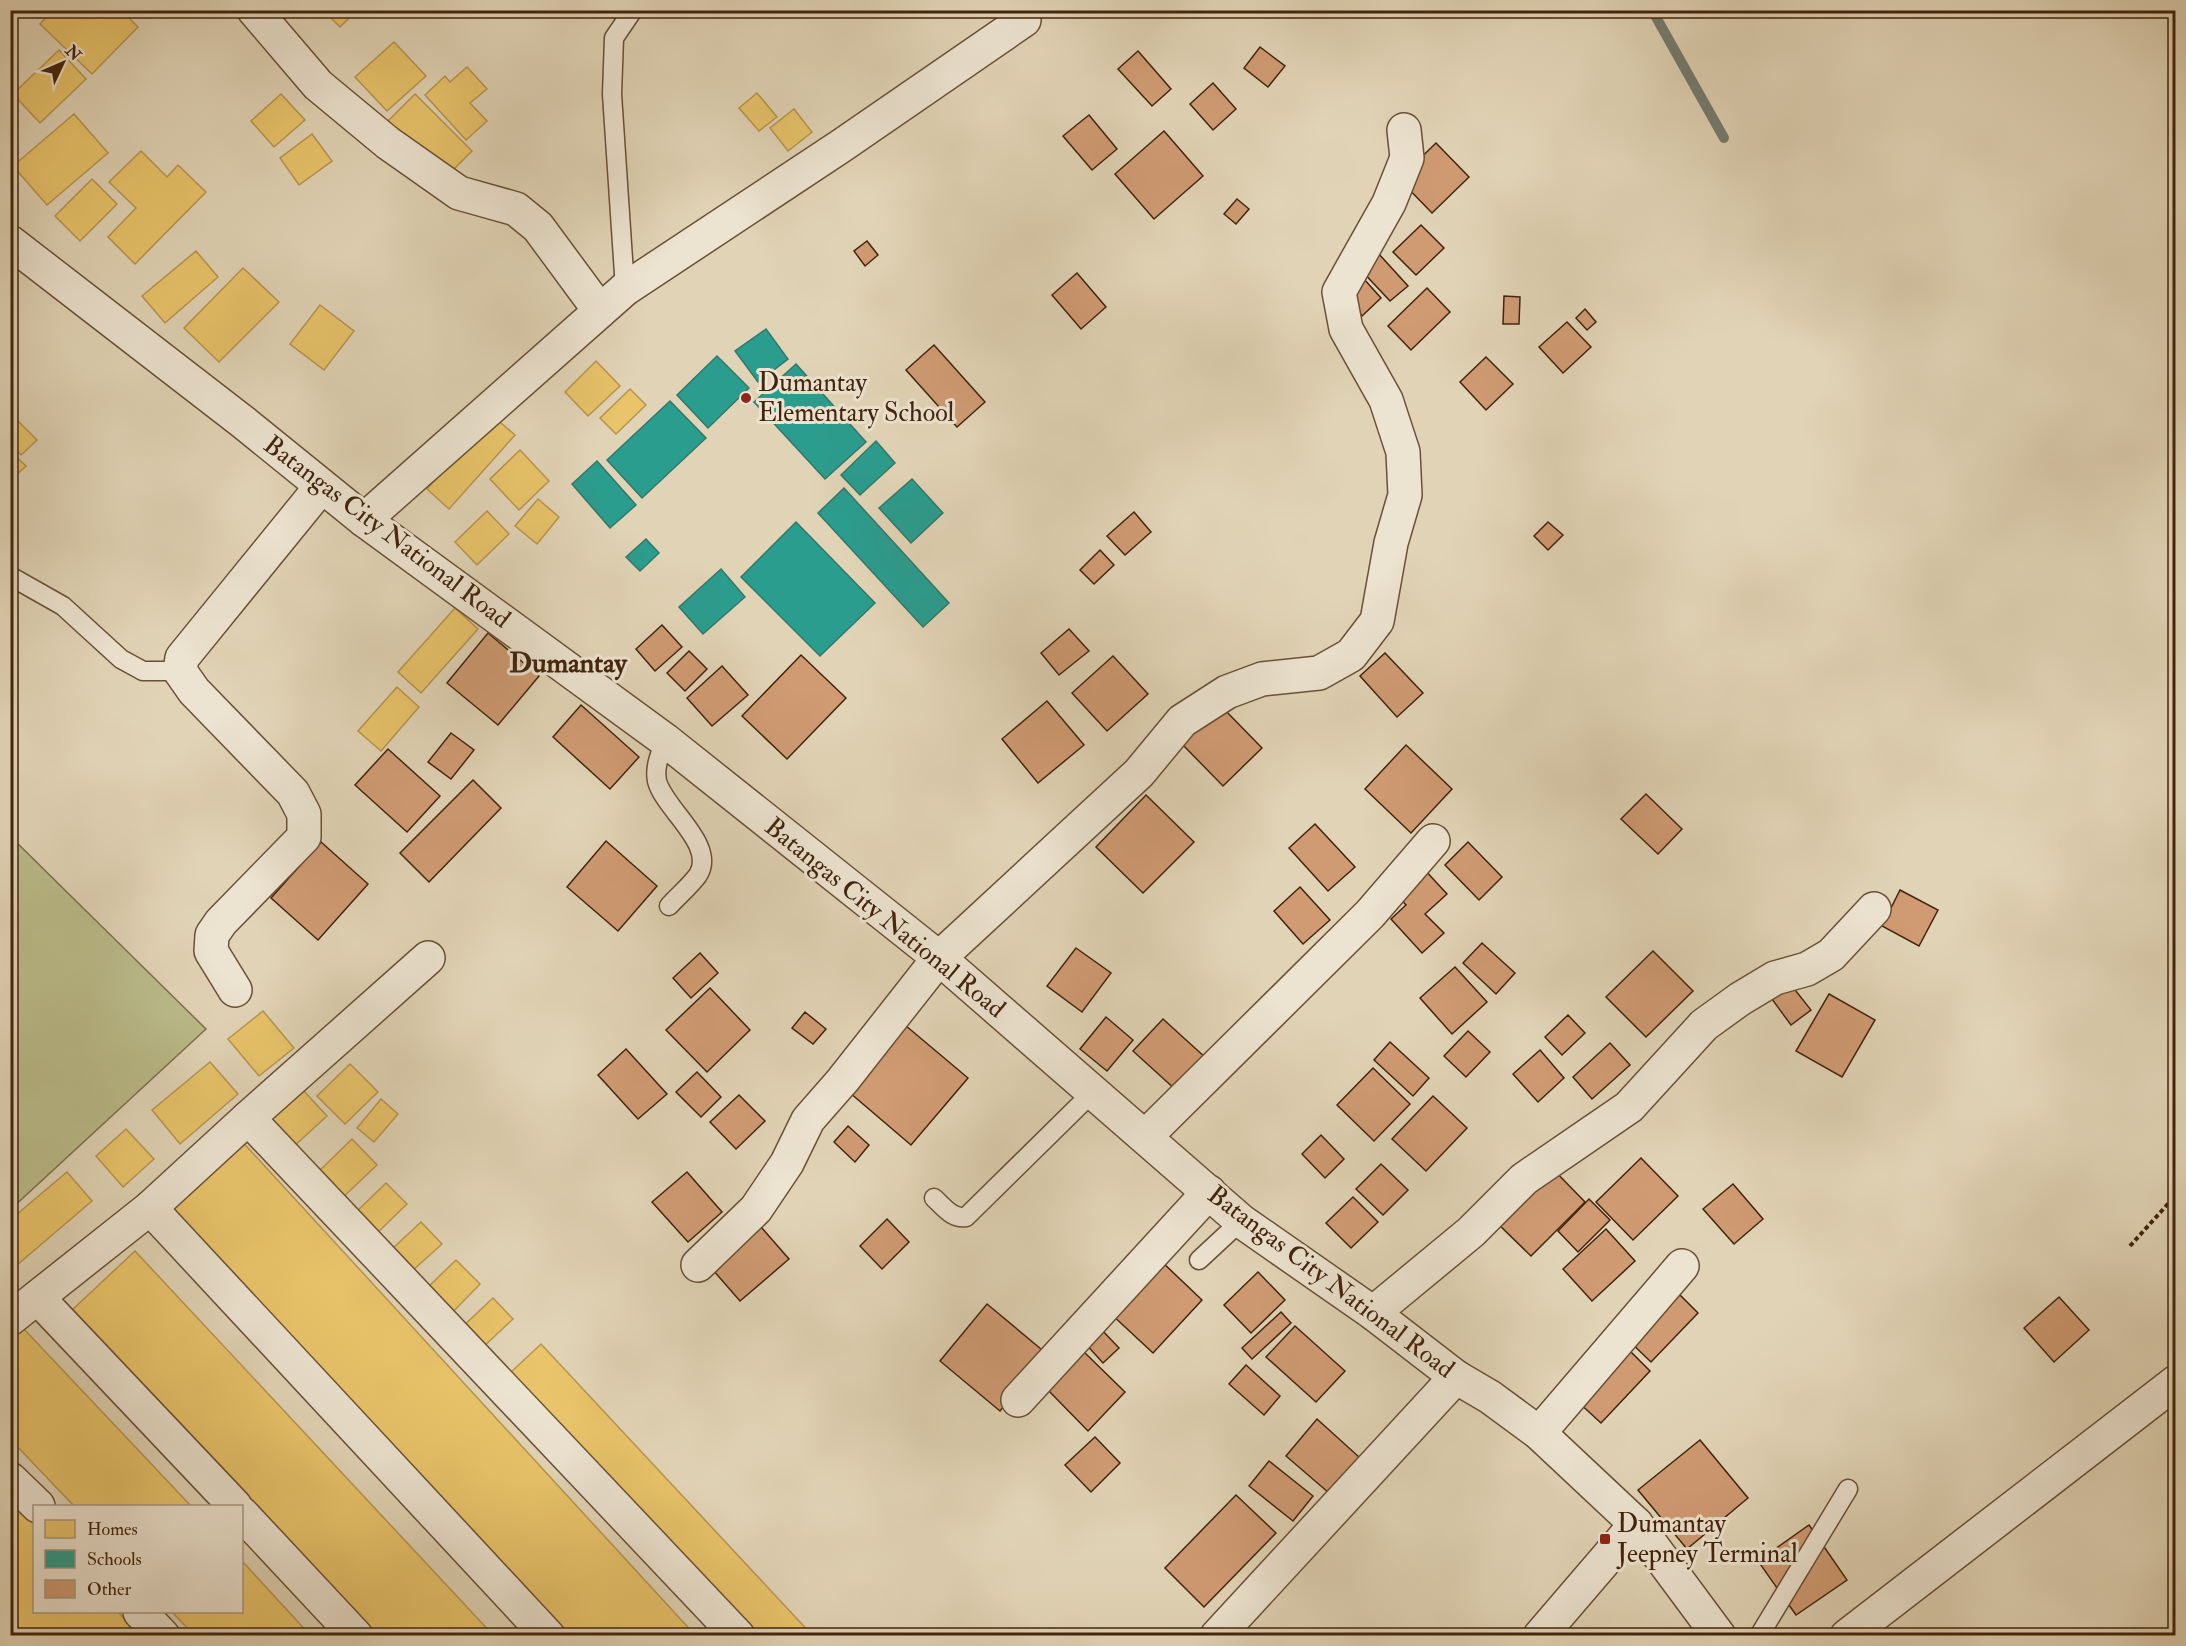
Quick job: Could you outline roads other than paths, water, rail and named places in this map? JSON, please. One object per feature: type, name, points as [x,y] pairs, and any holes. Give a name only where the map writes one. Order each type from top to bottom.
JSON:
[{"type":"street","points":[[254,10],[318,85],[388,143],[459,194],[516,209],[538,227],[600,311]]},
{"type":"street","points":[[364,520],[625,289],[841,146],[1027,14]]},
{"type":"street","points":[[698,1264],[756,1209],[787,1163],[808,1120],[843,1080],[939,958],[1139,773],[1182,721],[1227,692],[1262,679],[1319,673],[1351,655],[1377,621],[1391,543],[1405,495],[1403,452],[1386,400],[1346,329],[1339,292],[1389,203],[1404,167],[1407,158],[1404,130]]},
{"type":"street","name":"Batangas City National Road","points":[[10,242],[243,422],[364,520],[666,740],[939,958],[1241,1221],[1373,1313],[1456,1377],[1490,1397],[1539,1433],[1636,1524],[1719,1635]]},
{"type":"street","points":[[235,990],[211,951],[212,935],[221,922],[304,837],[304,814],[293,793],[194,691],[180,671],[182,658],[321,486]]},
{"type":"street","points":[[1146,1136],[1370,914],[1433,841]]},
{"type":"street","points":[[1373,1313],[1471,1232],[1524,1179],[1629,1107],[1704,1025],[1740,999],[1775,978],[1807,969],[1831,954],[1874,909]]},
{"type":"street","points":[[10,1319],[150,1208],[428,958]]},
{"type":"street","points":[[248,1118],[738,1635]]},
{"type":"street","points":[[1018,1400],[1209,1192]]},
{"type":"street","points":[[150,1208],[548,1635]]},
{"type":"street","points":[[1539,1433],[1682,1266]]},
{"type":"street","points":[[38,1298],[234,1505]]},
{"type":"street","points":[[1217,1635],[1456,1377]]},
{"type":"street","points":[[1847,1635],[2175,1382]]},
{"type":"street","points":[[10,1479],[37,1505]]},
{"type":"street","points":[[243,1515],[357,1635]]},
{"type":"street","points":[[1546,1634],[1636,1524]]},
{"type":"street","points":[[142,1613],[163,1635]]},
{"type":"lane","points":[[625,289],[612,94],[614,38],[633,10]]},
{"type":"lane","points":[[10,576],[63,606],[122,659],[143,671],[180,671]]},
{"type":"lane","points":[[666,740],[656,765],[658,782],[670,806],[694,836],[703,859],[699,874],[669,906]]},
{"type":"lane","points":[[934,1198],[952,1215],[958,1218],[966,1217],[1093,1092]]},
{"type":"lane","points":[[1199,1260],[1241,1221]]},
{"type":"lane","points":[[1759,1635],[1848,1489]]},
{"type":"waterway","points":[[1652,10],[1724,138]]},
{"type":"place","name":"Dumantay Elementary School","points":[[746,398]]},
{"type":"place","name":"Dumantay Jeepney Terminal","points":[[1605,1539]]},
{"type":"district","name":"Dumantay","points":[[568,663]]}]
